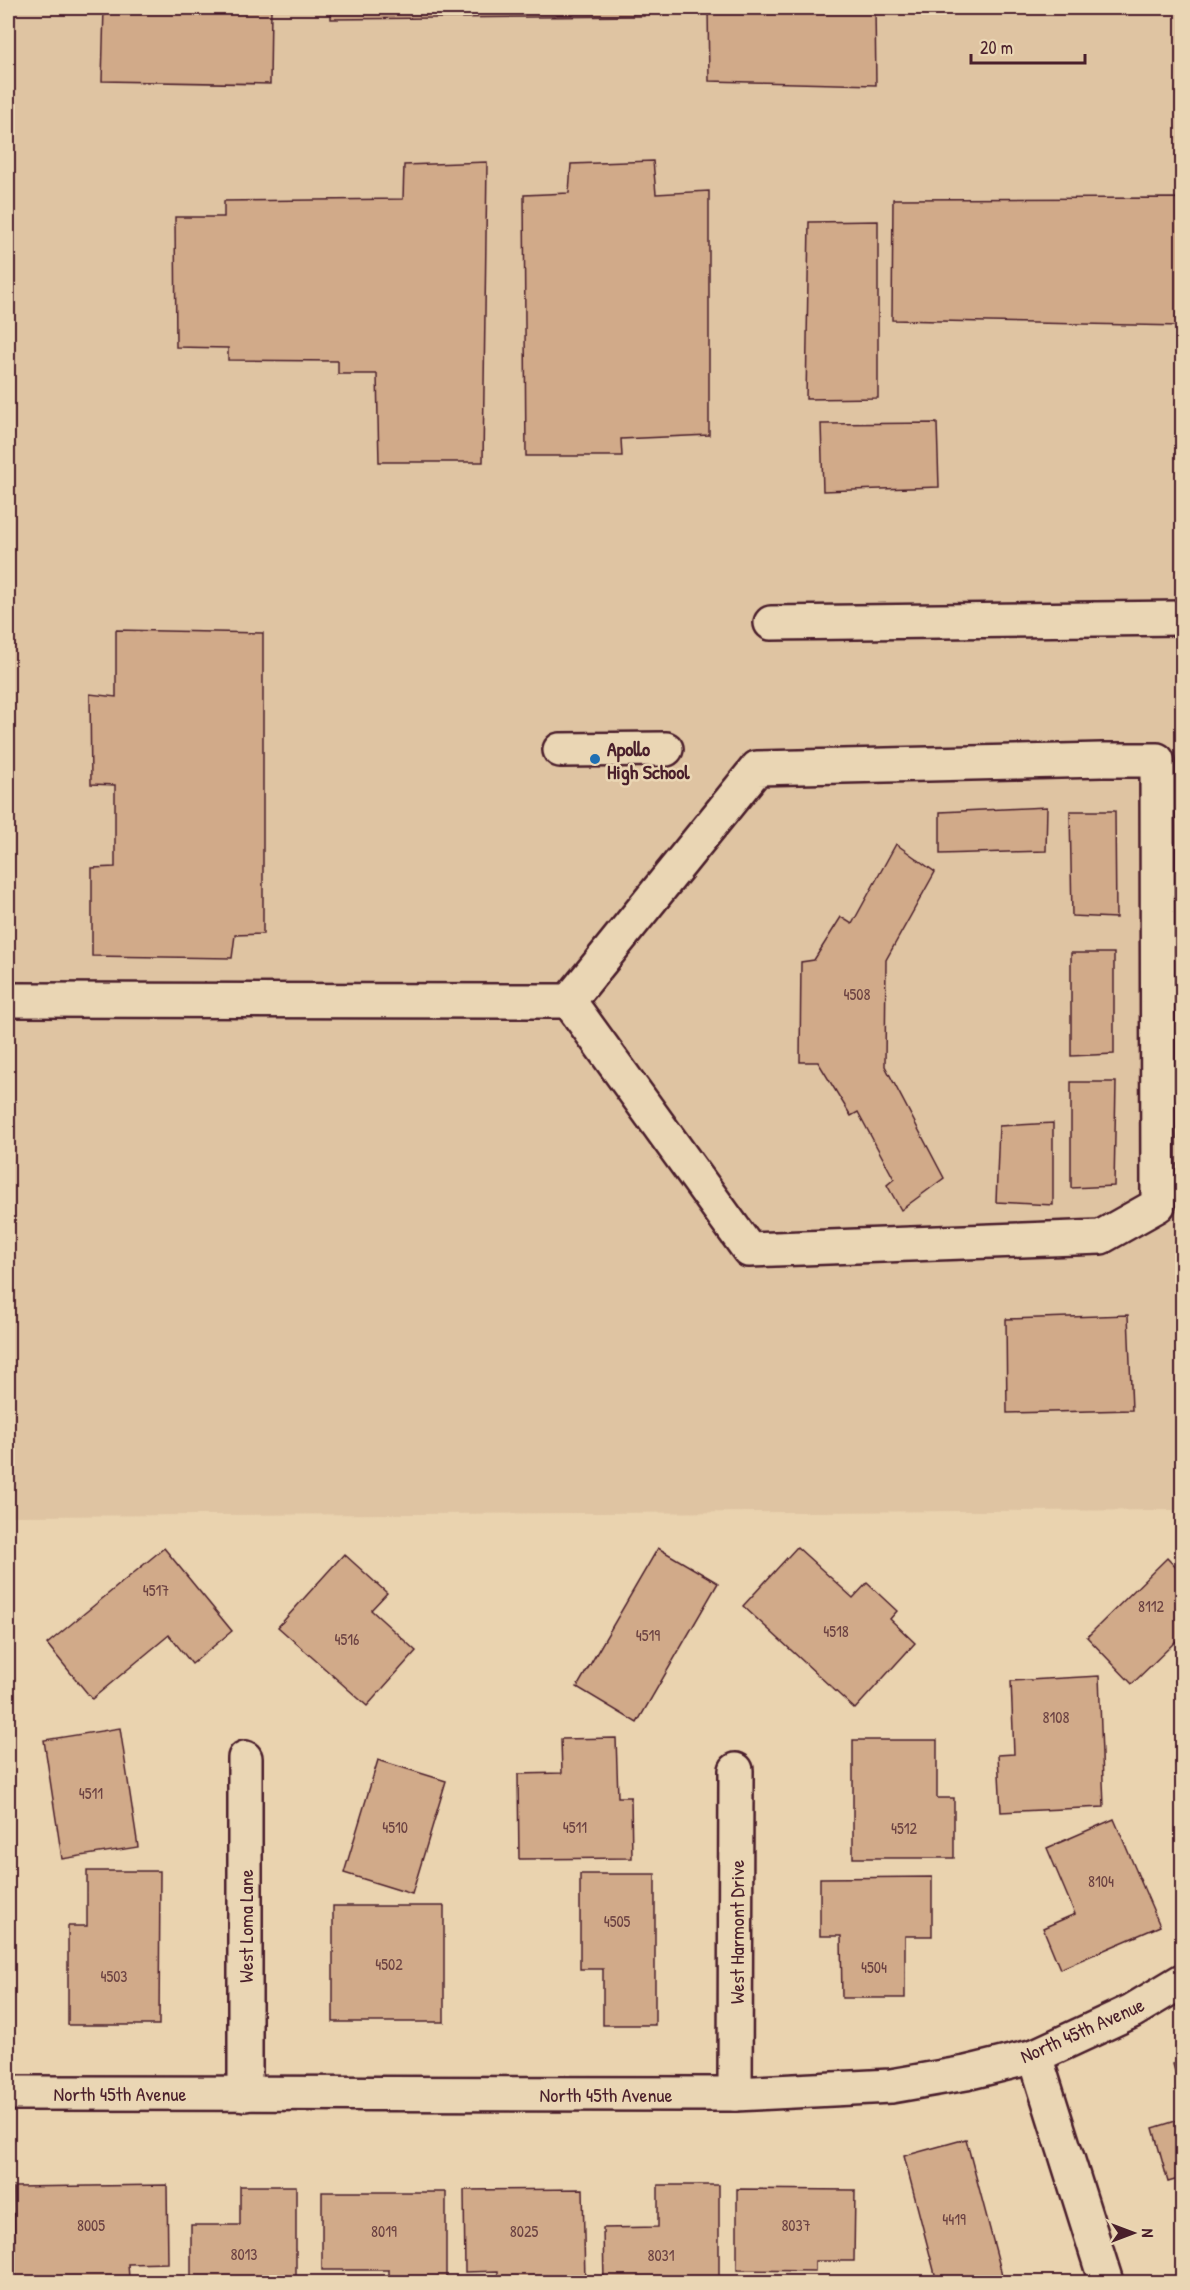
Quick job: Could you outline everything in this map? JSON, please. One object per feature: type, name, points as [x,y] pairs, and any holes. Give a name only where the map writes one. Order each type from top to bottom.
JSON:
[{"type":"street","points":[[771,623],[1182,618]]},
{"type":"street","points":[[560,750],[666,749]]},
{"type":"street","points":[[1170,760],[1158,1204],[1101,1237],[749,1250],[569,1001],[758,768],[1170,760]]},
{"type":"street","points":[[8,1000],[569,1001]]},
{"type":"street","name":"West Loma Lane","points":[[245,1758],[245,2094]]},
{"type":"street","name":"West Harmont Drive","points":[[735,2094],[736,1770]]},
{"type":"street","name":"North 45th Avenue","points":[[8,2093],[735,2094],[891,2086],[966,2073],[1035,2056],[1132,2011],[1182,1981]]},
{"type":"street","points":[[1035,2056],[1106,2283]]},
{"type":"shaded area","name":"Apollo High School","points":[[8,8],[1182,8],[1182,1510],[8,1516]]},
{"type":"building","points":[[104,8],[271,8],[270,84],[102,81]]},
{"type":"building","points":[[331,8],[644,8],[644,16],[331,19]]},
{"type":"building","points":[[708,8],[875,8],[876,85],[709,81]]},
{"type":"building","points":[[653,161],[656,194],[709,191],[709,435],[621,439],[622,456],[526,456],[524,195],[569,193],[571,164]]},
{"type":"building","points":[[487,162],[483,462],[379,462],[377,374],[338,374],[338,361],[228,360],[228,348],[176,347],[175,217],[224,217],[224,201],[403,199],[404,165]]},
{"type":"building","points":[[1182,198],[1182,326],[892,320],[893,199]]},
{"type":"building","points":[[878,221],[878,398],[806,399],[809,222]]},
{"type":"building","points":[[937,423],[939,487],[823,491],[821,424]]},
{"type":"building","points":[[116,630],[263,633],[263,934],[235,935],[232,958],[92,956],[92,868],[115,867],[115,785],[91,784],[90,694],[116,697]]},
{"type":"building","points":[[1047,807],[1046,851],[940,854],[940,812]]},
{"type":"building","points":[[1070,811],[1115,811],[1116,918],[1072,916]]},
{"type":"building","points":[[896,844],[935,872],[886,960],[885,1066],[944,1178],[901,1210],[887,1185],[894,1179],[858,1112],[851,1116],[818,1062],[800,1062],[801,962],[814,960],[841,917],[852,924]]},
{"type":"building","points":[[1071,953],[1114,953],[1114,1054],[1071,1056]]},
{"type":"building","points":[[1071,1082],[1116,1082],[1114,1186],[1071,1188]]},
{"type":"building","points":[[1053,1123],[1053,1205],[996,1202],[999,1126]]},
{"type":"building","points":[[1128,1315],[1132,1410],[1007,1413],[1006,1319]]},
{"type":"building","points":[[797,1547],[853,1598],[867,1583],[897,1611],[890,1619],[915,1643],[855,1709],[743,1606]]},
{"type":"building","points":[[164,1548],[232,1631],[192,1664],[169,1635],[92,1699],[47,1644]]},
{"type":"building","points":[[658,1548],[718,1583],[637,1723],[577,1687]]},
{"type":"building","points":[[344,1554],[387,1593],[371,1610],[416,1651],[367,1706],[278,1627]]},
{"type":"building","points":[[1167,1558],[1182,1574],[1182,1647],[1176,1641],[1132,1684],[1087,1637]]},
{"type":"building","points":[[1099,1676],[1104,1807],[1001,1812],[998,1755],[1014,1754],[1011,1681]]},
{"type":"building","points":[[120,1728],[138,1847],[62,1859],[44,1740]]},
{"type":"building","points":[[616,1738],[618,1797],[631,1797],[632,1858],[519,1859],[518,1774],[562,1773],[561,1739]]},
{"type":"building","points":[[853,1740],[937,1740],[937,1798],[954,1798],[954,1858],[853,1858]]},
{"type":"building","points":[[378,1760],[446,1781],[412,1894],[344,1873]]},
{"type":"building","points":[[1114,1819],[1160,1926],[1060,1969],[1043,1928],[1075,1914],[1047,1848]]},
{"type":"building","points":[[87,1871],[160,1871],[159,2025],[68,2025],[68,1926],[87,1926]]},
{"type":"building","points":[[580,1874],[655,1874],[655,2025],[603,2025],[603,1969],[580,1969]]},
{"type":"building","points":[[932,1877],[932,1936],[905,1936],[905,1998],[842,1998],[841,1936],[820,1936],[820,1878]]},
{"type":"building","points":[[333,1906],[444,1906],[444,2022],[333,2022]]},
{"type":"building","points":[[1182,2061],[1182,2097],[1173,2064]]},
{"type":"building","points":[[1182,2119],[1182,2178],[1168,2182],[1153,2128]]},
{"type":"building","points":[[966,2139],[1004,2282],[937,2282],[904,2156]]},
{"type":"building","points":[[167,2185],[168,2263],[128,2264],[129,2278],[15,2282],[14,2187]]},
{"type":"building","points":[[658,2185],[719,2185],[719,2282],[604,2282],[603,2228],[658,2227]]},
{"type":"building","points":[[240,2186],[296,2186],[296,2282],[191,2282],[191,2225],[240,2225]]},
{"type":"building","points":[[583,2189],[585,2282],[498,2282],[498,2271],[465,2272],[464,2190]]},
{"type":"building","points":[[737,2189],[855,2190],[854,2261],[815,2261],[815,2271],[737,2270]]},
{"type":"building","points":[[322,2192],[446,2192],[446,2282],[389,2282],[389,2270],[322,2270]]},
{"type":"place","name":"Apollo High School","points":[[595,759]]}]
